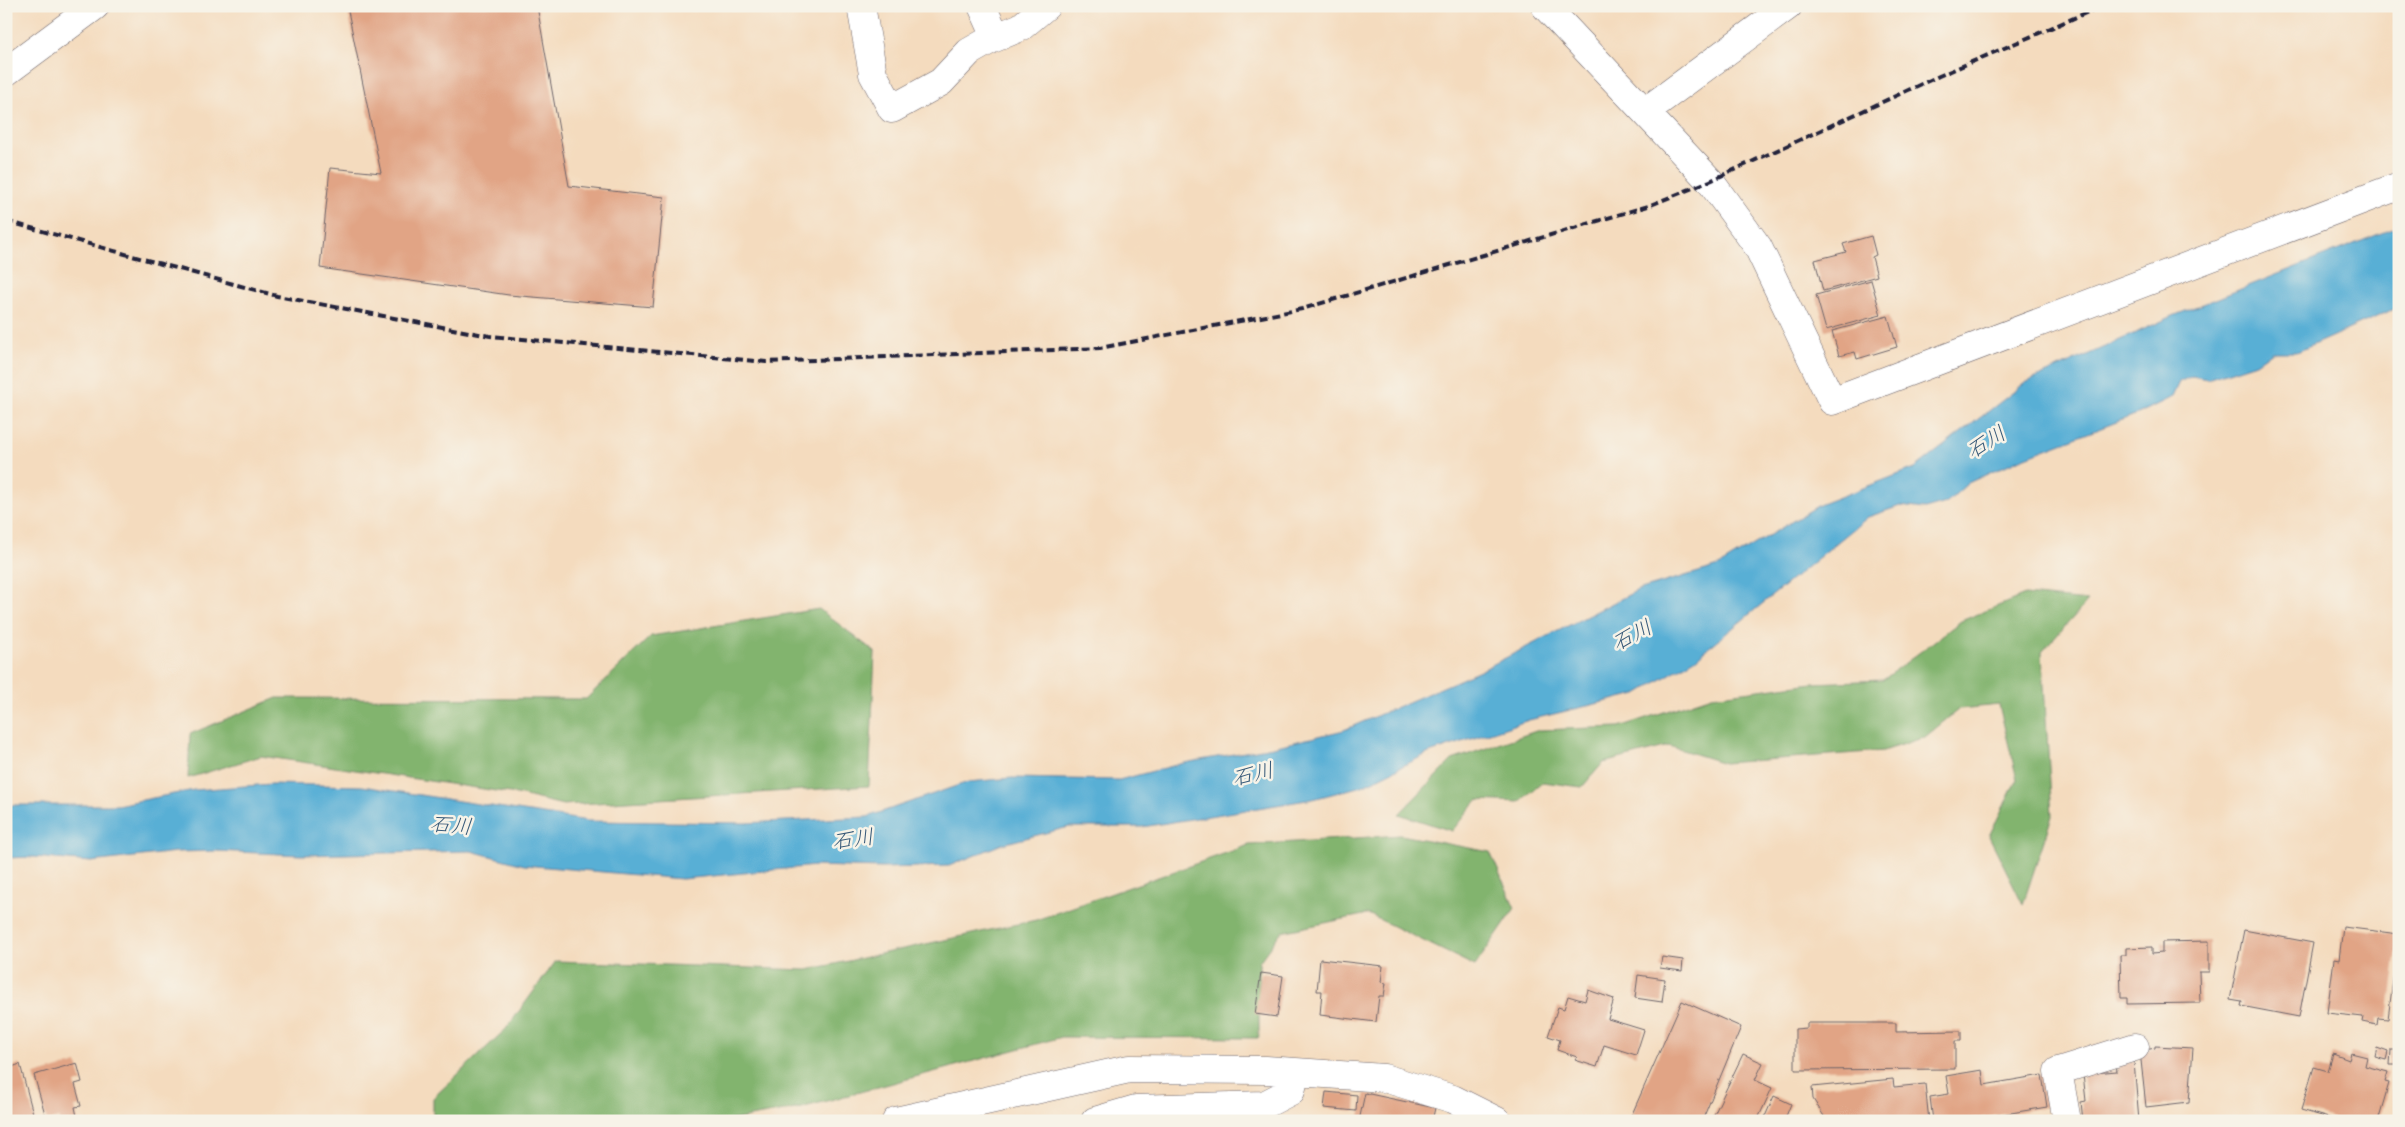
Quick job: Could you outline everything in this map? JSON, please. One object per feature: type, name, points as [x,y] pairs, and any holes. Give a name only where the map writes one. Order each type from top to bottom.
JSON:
[{"type":"street","points":[[6,72],[95,6]]},
{"type":"street","points":[[861,6],[873,74],[892,108],[941,82],[969,52],[1021,26],[1046,6]]},
{"type":"street","points":[[982,6],[996,37]]},
{"type":"street","points":[[1545,6],[1710,181],[1758,247],[1832,401],[2399,186]]},
{"type":"street","points":[[1646,111],[1788,6]]},
{"type":"street","points":[[2067,1121],[2058,1071],[2135,1047]]},
{"type":"street","points":[[896,1121],[1129,1068],[1296,1072],[1384,1078],[1453,1099],[1497,1121]]},
{"type":"street","points":[[1095,1121],[1136,1109],[1264,1104],[1291,1091],[1296,1072]]},
{"type":"green space","points":[[2025,595],[2088,601],[2042,652],[2052,816],[2023,904],[1989,836],[2017,779],[1999,705],[1959,709],[1925,737],[1883,751],[1724,763],[1669,746],[1603,763],[1582,787],[1543,782],[1519,802],[1477,800],[1452,831],[1399,814],[1452,760],[1539,730],[1619,727],[1712,696],[1813,683],[1883,680],[1961,621]]},
{"type":"green space","points":[[819,609],[875,652],[869,786],[563,805],[517,794],[261,756],[188,778],[190,734],[277,698],[586,699],[651,636]]},
{"type":"green space","points":[[1401,835],[1490,852],[1515,908],[1475,966],[1368,914],[1281,932],[1259,962],[1259,1038],[1062,1037],[801,1108],[728,1121],[433,1121],[433,1098],[506,1029],[556,961],[807,970],[1036,920],[1249,845]]},
{"type":"water","name":"石川","points":[[2399,226],[2399,307],[2297,352],[2272,352],[2256,363],[2207,379],[2192,376],[2179,382],[2172,397],[2140,413],[2018,460],[1968,483],[1946,503],[1925,509],[1900,506],[1868,517],[1695,659],[1637,694],[1529,720],[1429,753],[1362,786],[1313,799],[1142,827],[1069,827],[1002,844],[949,866],[883,868],[815,866],[682,879],[524,865],[471,851],[301,855],[216,851],[176,852],[91,862],[34,857],[6,858],[6,805],[117,805],[194,790],[271,784],[362,786],[588,821],[745,823],[867,817],[968,782],[1012,778],[1119,780],[1184,763],[1273,747],[1344,730],[1480,671],[1638,590],[1719,566],[1819,505],[1915,468],[2025,383],[2173,316]]},
{"type":"building","points":[[347,6],[537,6],[569,186],[664,197],[653,307],[509,295],[320,268],[330,168],[381,173]]},
{"type":"building","points":[[1871,236],[1876,255],[1872,257],[1877,276],[1823,291],[1815,260],[1846,252],[1843,244]]},
{"type":"building","points":[[1871,280],[1881,315],[1826,330],[1816,295]]},
{"type":"building","points":[[1888,316],[1897,347],[1857,359],[1855,352],[1839,356],[1832,331]]},
{"type":"building","points":[[2343,927],[2399,934],[2388,1019],[2378,1018],[2377,1025],[2362,1022],[2363,1017],[2327,1013],[2334,959],[2339,960]]},
{"type":"building","points":[[2244,930],[2313,943],[2299,1017],[2241,1006],[2242,1002],[2230,1000]]},
{"type":"building","points":[[2209,941],[2209,972],[2199,972],[2200,1003],[2127,1004],[2127,998],[2121,998],[2120,955],[2126,955],[2126,948],[2152,947],[2152,954],[2162,953],[2162,942]]},
{"type":"building","points":[[1662,957],[1683,960],[1682,971],[1660,968]]},
{"type":"building","points":[[1320,959],[1383,966],[1381,982],[1386,983],[1384,996],[1379,996],[1376,1022],[1320,1015],[1322,991],[1317,991]]},
{"type":"building","points":[[1261,973],[1283,976],[1277,1017],[1255,1014]]},
{"type":"building","points":[[1638,975],[1665,979],[1662,1002],[1635,998]]},
{"type":"building","points":[[1588,990],[1614,999],[1608,1019],[1644,1030],[1636,1055],[1604,1045],[1597,1067],[1575,1060],[1577,1057],[1557,1050],[1560,1040],[1548,1036],[1558,1007],[1564,1009],[1568,996],[1585,1001]]},
{"type":"building","points":[[1682,1001],[1741,1027],[1702,1121],[1629,1121]]},
{"type":"building","points":[[1807,1023],[1896,1023],[1896,1032],[1961,1031],[1961,1041],[1955,1041],[1955,1069],[1795,1070],[1795,1029],[1807,1028]]},
{"type":"building","points":[[2155,1046],[2193,1048],[2189,1102],[2146,1107],[2140,1051],[2155,1048]]},
{"type":"building","points":[[2377,1048],[2388,1052],[2386,1060],[2375,1057]]},
{"type":"building","points":[[2391,1050],[2399,1050],[2399,1065],[2390,1065]]},
{"type":"building","points":[[2351,1053],[2367,1057],[2365,1066],[2388,1072],[2385,1082],[2389,1083],[2378,1121],[2339,1121],[2301,1110],[2314,1067],[2328,1071],[2333,1054],[2349,1060]]},
{"type":"building","points":[[1743,1054],[1763,1063],[1755,1080],[1772,1088],[1757,1121],[1711,1121]]},
{"type":"building","points":[[10,1060],[12,1067],[20,1064],[35,1121],[6,1121],[6,1061]]},
{"type":"building","points":[[2134,1062],[2139,1121],[2083,1121],[2081,1102],[2086,1101],[2083,1074],[2117,1071],[2116,1064]]},
{"type":"building","points":[[77,1063],[82,1082],[75,1084],[81,1106],[75,1107],[78,1121],[59,1121],[59,1118],[47,1121],[34,1075]]},
{"type":"building","points":[[1982,1070],[1984,1085],[2042,1075],[2047,1107],[1963,1121],[1933,1121],[1930,1097],[1949,1094],[1946,1076]]},
{"type":"building","points":[[1893,1079],[1894,1087],[1925,1084],[1929,1121],[1827,1121],[1813,1099],[1812,1087]]},
{"type":"building","points":[[1326,1092],[1357,1095],[1356,1111],[1324,1108]]},
{"type":"building","points":[[1365,1093],[1435,1108],[1432,1121],[1359,1121]]},
{"type":"building","points":[[1774,1096],[1791,1104],[1784,1121],[1763,1121]]},
{"type":"railway","points":[[6,221],[277,296],[490,336],[766,362],[1100,348],[1302,309],[1648,206],[1710,181],[1939,76],[2102,6]]}]
